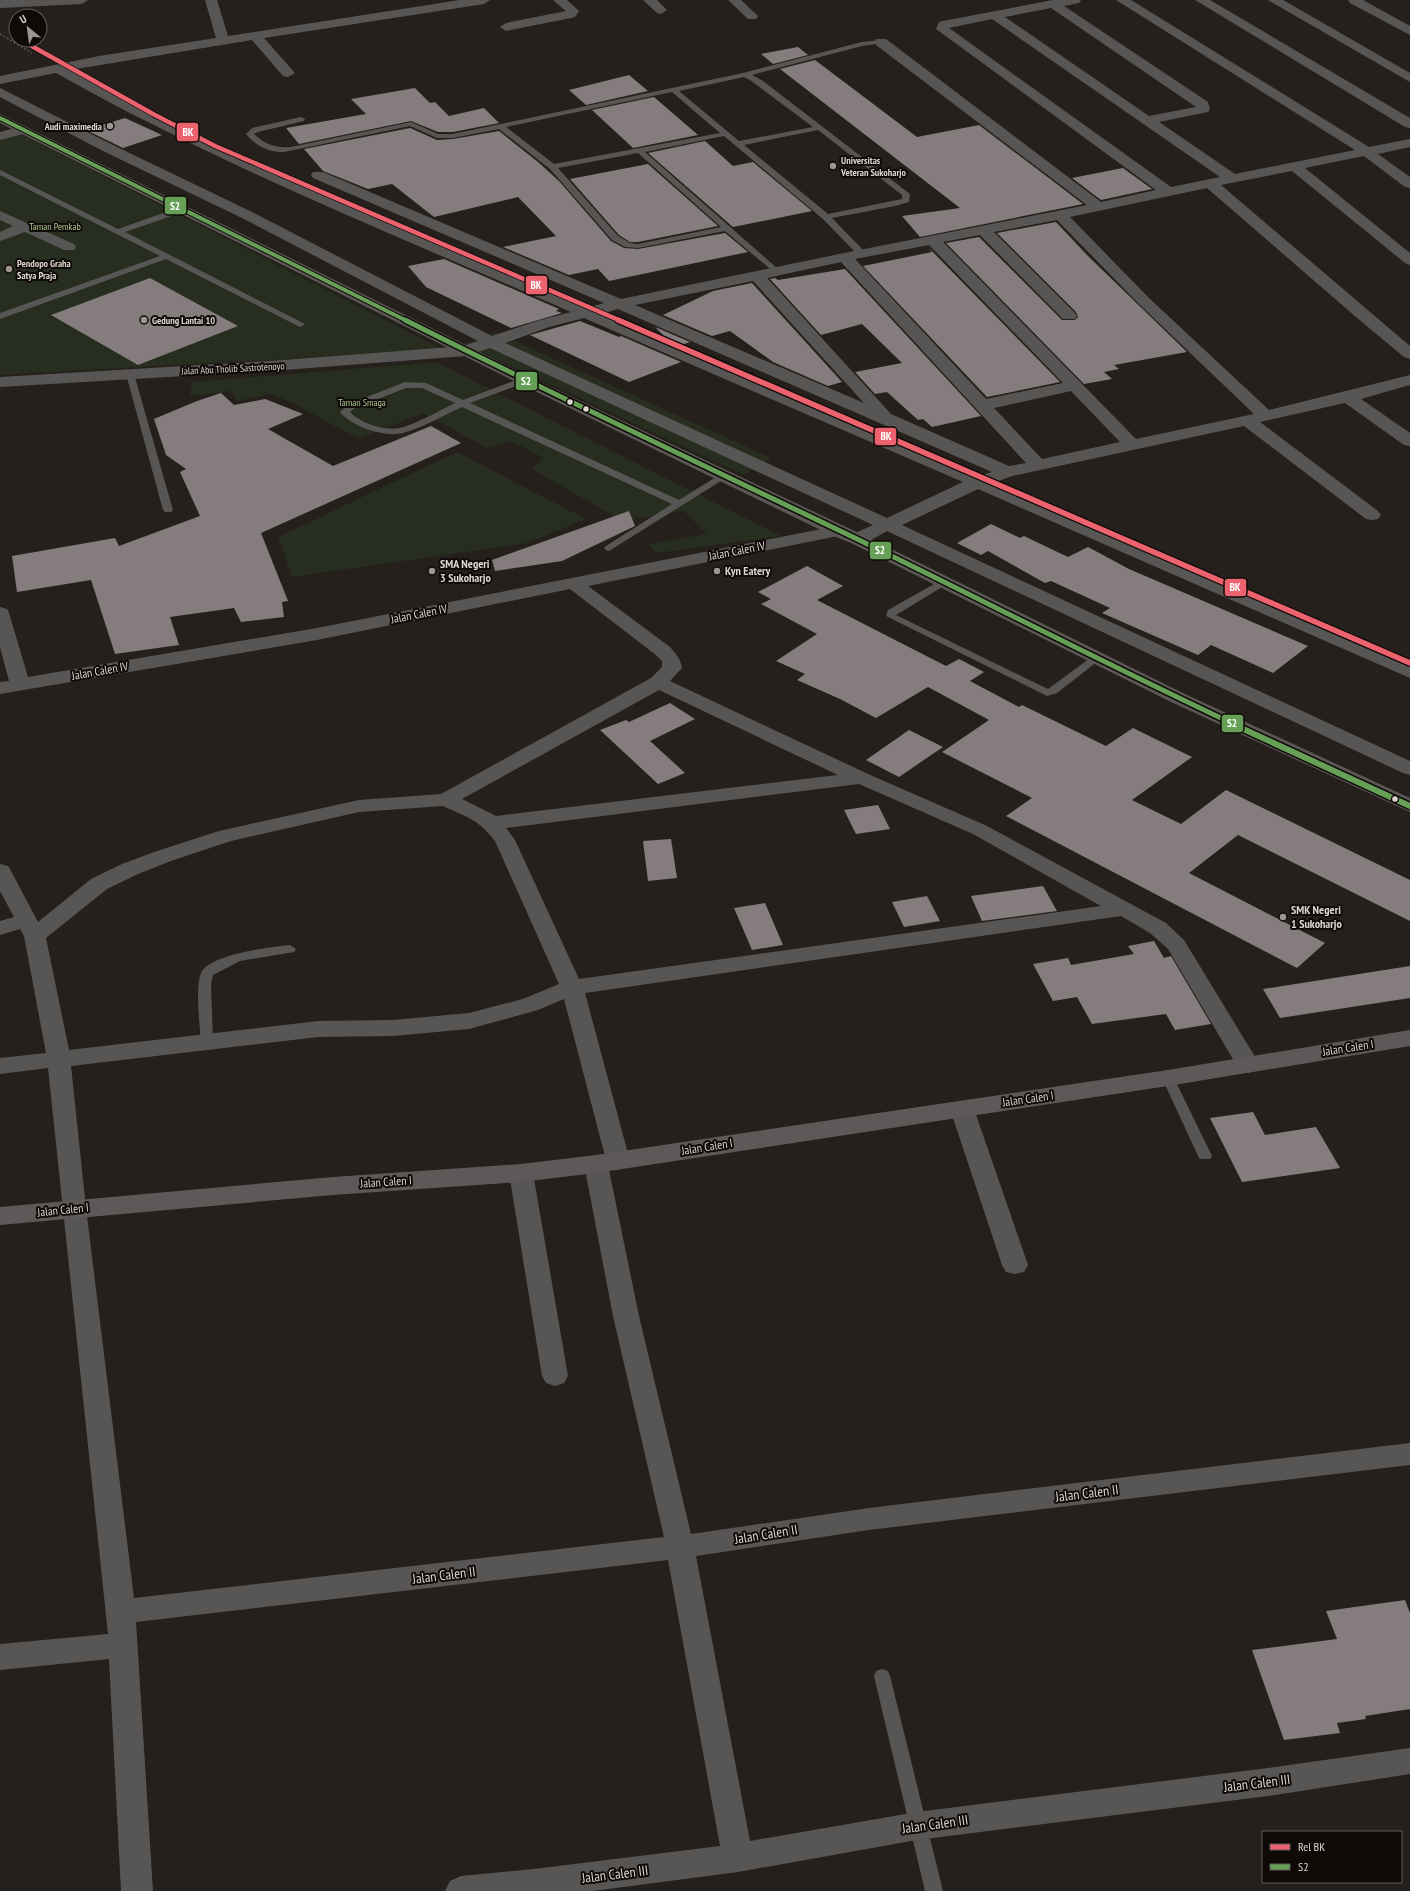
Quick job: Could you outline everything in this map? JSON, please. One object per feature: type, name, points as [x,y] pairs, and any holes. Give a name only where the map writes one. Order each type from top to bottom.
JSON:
[{"type":"main road","points":[[0,118],[524,380],[837,531],[857,539],[1178,698],[1410,806]]},
{"type":"street","points":[[0,4],[82,0]]},
{"type":"street","points":[[210,0],[223,40]]},
{"type":"street","points":[[0,80],[58,68],[223,40],[453,2],[484,0]]},
{"type":"street","points":[[506,27],[571,14],[573,11],[559,0]]},
{"type":"street","points":[[649,0],[661,10]]},
{"type":"street","points":[[734,0],[752,16]]},
{"type":"street","points":[[1075,0],[943,25],[942,29],[1168,192]]},
{"type":"street","points":[[1122,0],[1366,151],[1410,184]]},
{"type":"street","points":[[1201,0],[1410,124]]},
{"type":"street","points":[[1274,0],[1410,78]]},
{"type":"street","points":[[1354,0],[1410,31]]},
{"type":"street","points":[[1053,4],[1204,105],[1203,109],[1149,120]]},
{"type":"street","points":[[995,16],[1149,120],[1234,180]]},
{"type":"street","points":[[255,35],[288,72]]},
{"type":"street","points":[[881,42],[1099,207]]},
{"type":"street","points":[[58,68],[124,106],[216,151],[1402,668],[1410,654]]},
{"type":"street","points":[[0,92],[108,148],[247,215],[493,343],[888,525],[1410,769]]},
{"type":"street","points":[[0,136],[22,130]]},
{"type":"street","name":"Jalan Abu Tholib Sastrotenoyo","points":[[0,382],[278,366],[466,351],[493,343],[543,324],[619,304],[861,253],[1060,216],[1366,151],[1410,144]]},
{"type":"street","points":[[1295,167],[1410,260]]},
{"type":"street","points":[[318,175],[888,419],[1007,472]]},
{"type":"street","points":[[1211,184],[1361,314],[1410,354]]},
{"type":"street","points":[[0,214],[69,248]]},
{"type":"street","points":[[1060,216],[1144,301],[1266,416]]},
{"type":"street","points":[[0,236],[24,227]]},
{"type":"street","points":[[983,230],[1068,316]]},
{"type":"street","points":[[933,240],[1073,386],[1132,445]]},
{"type":"street","points":[[844,257],[1039,466]]},
{"type":"street","points":[[757,276],[888,419]]},
{"type":"street","points":[[857,539],[978,482],[1007,472],[1266,416],[1348,397],[1410,380]]},
{"type":"street","points":[[983,405],[1073,386]]},
{"type":"street","points":[[1348,397],[1410,441]]},
{"type":"street","points":[[1247,420],[1372,515]]},
{"type":"street","name":"Jalan Calen IV","points":[[0,688],[317,634],[837,531]]},
{"type":"street","points":[[0,928],[31,928],[99,884],[130,869],[164,856],[226,836],[359,806],[446,800],[658,682],[672,668],[671,660],[663,651],[573,583]]},
{"type":"street","points":[[0,613],[20,684]]},
{"type":"street","points":[[658,682],[861,778],[980,830],[1158,928],[1176,945],[1248,1065]]},
{"type":"street","points":[[492,823],[861,778]]},
{"type":"street","points":[[446,800],[482,816],[492,823],[504,840],[572,987],[607,1162],[626,1316],[680,1547],[738,1858]]},
{"type":"street","points":[[0,871],[31,928],[59,1059],[74,1208],[121,1612],[136,1891]]},
{"type":"street","points":[[0,1066],[318,1029],[393,1028],[469,1021],[530,1005],[572,987],[1125,909]]},
{"type":"street","name":"Jalan Calen I","points":[[0,1216],[74,1208],[333,1186],[521,1174],[1168,1078],[1410,1038]]},
{"type":"street","points":[[962,1109],[1015,1265]]},
{"type":"street","points":[[521,1174],[555,1376]]},
{"type":"street","name":"Jalan Calen II","points":[[121,1612],[680,1547],[869,1519],[1410,1454]]},
{"type":"street","points":[[0,1657],[122,1645]]},
{"type":"street","name":"Jalan Calen III","points":[[461,1891],[534,1888],[738,1858],[917,1826],[1275,1781],[1410,1762]]},
{"type":"lane","points":[[301,119],[255,130],[250,134],[265,148],[276,150],[291,149],[410,124],[437,136],[445,137],[744,75],[862,44],[881,42]]},
{"type":"lane","points":[[744,75],[757,80],[906,194],[906,200],[895,204],[826,218]]},
{"type":"lane","points":[[672,89],[826,218],[861,253]]},
{"type":"lane","points":[[500,126],[553,167],[615,238],[628,245],[638,246],[655,244],[727,228]]},
{"type":"lane","points":[[737,144],[819,128]]},
{"type":"lane","points":[[553,167],[725,134]]},
{"type":"lane","points":[[640,151],[775,271]]},
{"type":"lane","points":[[0,172],[165,257],[301,324]]},
{"type":"lane","points":[[116,232],[183,209]]},
{"type":"lane","points":[[0,316],[165,257]]},
{"type":"lane","points":[[130,374],[168,510]]},
{"type":"lane","points":[[524,380],[463,403],[401,431],[390,433],[350,418],[345,412],[352,406],[405,385],[423,385],[463,403],[678,504]]},
{"type":"lane","points":[[608,548],[724,476]]},
{"type":"lane","points":[[942,582],[892,612],[891,616],[1026,684],[1047,693],[1053,691],[1097,658]]},
{"type":"lane","points":[[206,1043],[205,984],[207,974],[223,962],[233,958],[290,949]]},
{"type":"lane","points":[[1168,1078],[1205,1156]]},
{"type":"lane","points":[[882,1676],[917,1826],[934,1891]]},
{"type":"path","points":[[0,34],[58,68]]},
{"type":"green space","name":"Taman Pemkab","points":[[19,133],[444,350],[0,375],[0,138]]},
{"type":"green space","points":[[495,332],[771,458],[744,475],[464,344]]},
{"type":"green space","name":"Taman Smaga","points":[[436,362],[781,536],[657,553],[648,544],[707,534],[684,511],[622,521],[532,469],[544,458],[511,441],[487,448],[423,413],[359,439],[291,402],[270,394],[236,401],[232,391],[190,396],[192,382]]},
{"type":"green space","points":[[457,452],[586,519],[527,543],[292,577],[278,537]]},
{"type":"building","points":[[798,47],[808,55],[773,64],[761,54]]},
{"type":"building","points":[[815,60],[917,137],[979,125],[1083,204],[920,237],[902,216],[960,208],[780,69]]},
{"type":"building","points":[[629,75],[648,91],[586,105],[569,90]]},
{"type":"building","points":[[415,88],[430,103],[435,102],[449,116],[484,108],[499,123],[453,132],[438,132],[411,121],[299,144],[286,128],[366,114],[351,99]]},
{"type":"building","points":[[654,97],[698,135],[633,148],[592,110]]},
{"type":"building","points":[[125,118],[162,135],[123,148],[86,130]]},
{"type":"building","points":[[410,128],[437,140],[453,139],[499,131],[559,181],[611,241],[624,248],[638,249],[725,233],[748,252],[609,281],[598,269],[569,275],[503,247],[556,236],[518,197],[434,217],[392,184],[368,189],[323,171],[304,149]]},
{"type":"building","points":[[705,141],[733,166],[753,162],[812,211],[733,227],[648,153]]},
{"type":"building","points":[[648,164],[718,226],[638,242],[630,242],[619,235],[570,179]]},
{"type":"building","points":[[1123,168],[1152,189],[1101,200],[1072,178]]},
{"type":"building","points":[[1056,222],[1088,256],[1187,352],[1114,365],[1119,369],[1104,372],[1112,379],[1084,384],[946,243],[979,237],[1062,320],[1075,320],[1078,317],[1076,312],[997,233]]},
{"type":"building","points":[[928,247],[1060,382],[987,397],[863,266],[932,252]]},
{"type":"building","points":[[444,259],[559,309],[556,311],[562,313],[511,328],[426,287],[408,266]]},
{"type":"building","points":[[845,269],[981,416],[932,427],[923,419],[918,420],[887,392],[875,394],[855,372],[902,363],[862,324],[821,335],[770,279],[775,278],[778,280]]},
{"type":"building","name":"Gedung Lantai 10","points":[[150,278],[238,326],[138,365],[51,315]]},
{"type":"building","points":[[752,283],[842,382],[828,386],[773,362],[730,331],[712,336],[663,315],[713,291]]},
{"type":"building","points":[[580,321],[619,337],[621,336],[681,362],[629,382],[530,335]]},
{"type":"building","points":[[655,327],[690,342],[678,346],[670,342]]},
{"type":"building","points":[[221,393],[234,405],[265,399],[303,414],[268,429],[333,466],[431,426],[461,443],[261,533],[288,601],[282,602],[284,617],[241,622],[234,608],[170,617],[179,645],[115,654],[91,580],[17,592],[12,556],[115,538],[119,546],[200,516],[180,472],[186,469],[166,455],[154,419],[197,401]]},
{"type":"building","points":[[629,511],[635,526],[562,561],[495,571],[492,560]]},
{"type":"building","points":[[991,524],[1020,538],[1024,536],[1068,557],[1088,547],[1129,569],[1308,646],[1273,673],[1211,645],[1198,655],[1102,613],[1110,608],[1051,581],[1045,583],[988,551],[981,555],[957,543]]},
{"type":"building","points":[[807,566],[843,586],[817,600],[946,666],[959,659],[984,672],[970,681],[1019,707],[1022,705],[1106,746],[1133,728],[1192,757],[1132,800],[1181,824],[1226,790],[1410,880],[1410,921],[1238,835],[1189,873],[1325,943],[1297,968],[1006,816],[1032,798],[942,752],[989,720],[928,687],[876,718],[840,699],[797,680],[805,674],[776,661],[817,634],[761,604],[771,599],[758,592]]},
{"type":"building","points":[[670,703],[695,719],[650,741],[685,773],[658,784],[600,730],[626,720],[629,722]]},
{"type":"building","points":[[909,730],[943,747],[899,777],[866,760]]},
{"type":"building","points":[[878,805],[890,829],[856,834],[844,810]]},
{"type":"building","points":[[671,839],[677,878],[648,881],[643,841]]},
{"type":"building","points":[[1043,886],[1057,911],[982,921],[971,896]]},
{"type":"building","points":[[927,896],[940,921],[904,927],[892,902]]},
{"type":"building","points":[[765,903],[783,945],[752,950],[734,908]]},
{"type":"building","points":[[1154,941],[1164,958],[1171,956],[1211,1024],[1175,1030],[1166,1014],[1092,1024],[1077,997],[1053,1001],[1033,964],[1068,958],[1071,965],[1134,954],[1128,946]]},
{"type":"building","points":[[1410,966],[1410,998],[1280,1018],[1263,989]]},
{"type":"building","points":[[1253,1112],[1265,1135],[1316,1127],[1340,1168],[1242,1182],[1210,1118]]},
{"type":"building","points":[[1405,1600],[1410,1613],[1410,1709],[1365,1716],[1366,1719],[1337,1723],[1340,1733],[1284,1740],[1252,1650],[1337,1639],[1326,1611]]},
{"type":"rail line","name":"BK","points":[[35,48],[153,114],[215,146],[1410,663]]},
{"type":"transit line","name":"S2","points":[[0,118],[524,380],[857,539],[1178,698],[1410,806]]},
{"type":"place","name":"Audi maximedia","points":[[110,126]]},
{"type":"place","name":"Universitas Veteran Sukoharjo","points":[[833,166]]},
{"type":"place","name":"Pendopo Graha Satya Praja","points":[[9,269]]},
{"type":"place","name":"Gedung Lantai 10","points":[[144,320]]},
{"type":"place","name":"SMA Negeri 3 Sukoharjo","points":[[432,571]]},
{"type":"place","name":"Kyn Eatery","points":[[717,571]]},
{"type":"place","name":"SMK Negeri 1 Sukoharjo","points":[[1283,917]]}]
